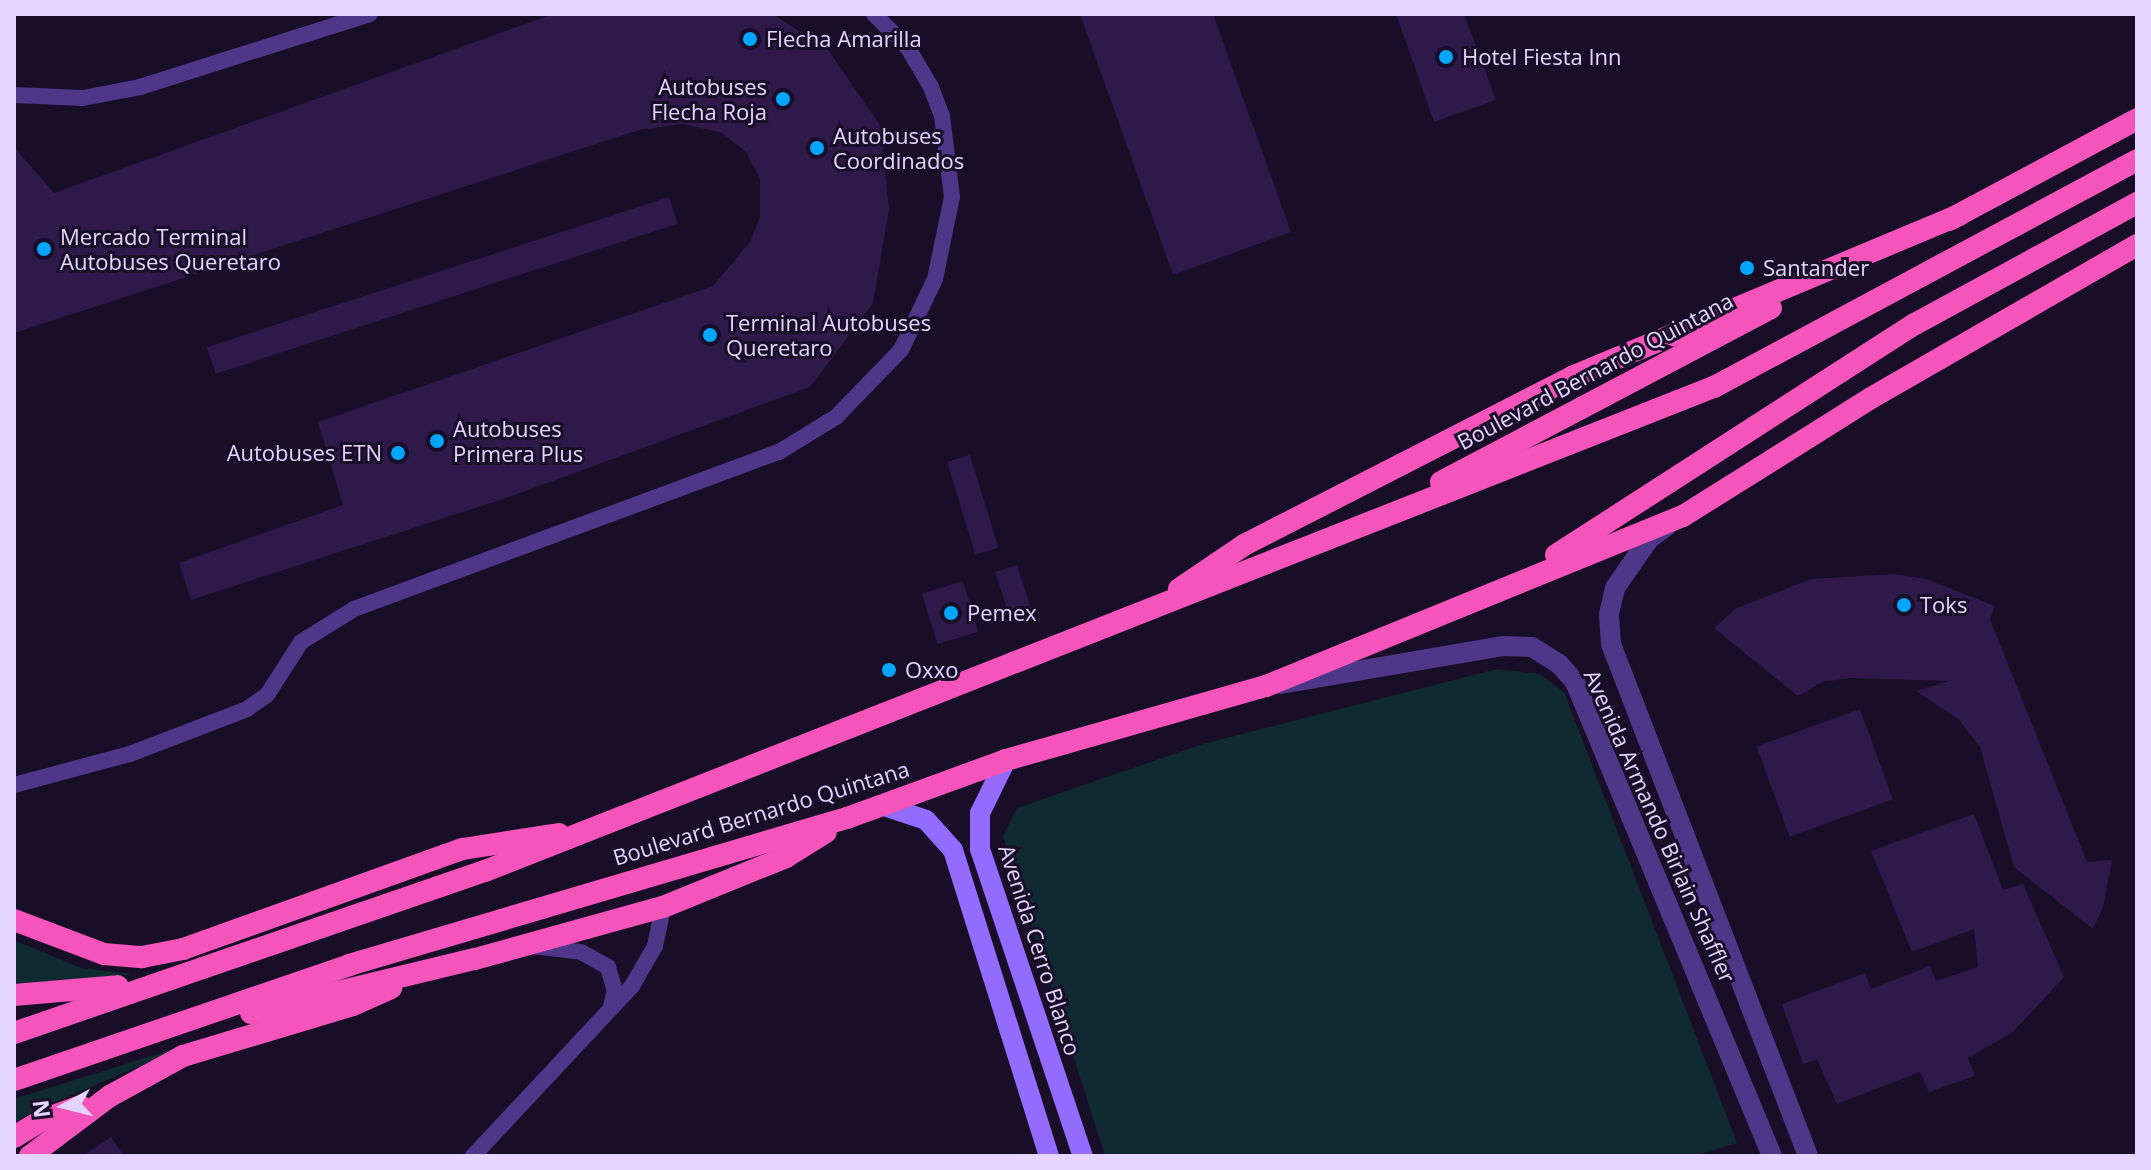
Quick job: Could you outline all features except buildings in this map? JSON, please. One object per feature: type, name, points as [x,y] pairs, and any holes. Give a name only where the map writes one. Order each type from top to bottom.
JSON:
[{"type":"highway","name":"Boulevard Bernardo Quintana","points":[[1379,521],[1650,367],[1960,215],[2137,119]]},
{"type":"highway","name":"Boulevard Bernardo Quintana","points":[[14,1033],[485,871],[1714,387],[2137,160]]},
{"type":"highway","name":"Boulevard Bernardo Quintana","points":[[1518,580],[1915,324],[2137,203]]},
{"type":"highway","points":[[1145,613],[1244,545],[1572,377],[1960,215]]},
{"type":"highway","name":"Boulevard Bernardo Quintana","points":[[14,1080],[349,965],[847,818],[1006,760],[1266,686],[1518,580],[1683,516],[1871,398],[2137,245]]},
{"type":"highway","points":[[152,1031],[214,1023],[322,992],[423,972],[663,907],[786,857],[847,818]]},
{"type":"highway","points":[[14,920],[104,954],[142,957],[198,944],[463,849],[586,831]]},
{"type":"highway","points":[[30,1156],[110,1096],[183,1056],[353,1005],[423,972]]},
{"type":"highway","points":[[14,995],[163,981]]},
{"type":"highway","points":[[14,1137],[42,1120],[110,1096]]},
{"type":"main road","name":"Avenida Cerro Blanco","points":[[1006,760],[980,813],[980,849],[1083,1156]]},
{"type":"main road","points":[[881,805],[926,820],[953,850],[1049,1156]]},
{"type":"street","points":[[14,95],[83,98],[140,87],[370,14]]},
{"type":"street","points":[[14,785],[130,754],[247,709],[267,695],[301,642],[354,609],[779,452],[836,417],[901,350],[935,279],[952,197],[942,116],[931,87],[908,48],[874,14]]},
{"type":"street","name":"Avenida Armando Birlain Shaffler","points":[[1683,516],[1649,539],[1621,576],[1609,615],[1611,644],[1808,1156]]},
{"type":"street","name":"Avenida Armando Birlain Shaffler","points":[[1266,686],[1504,646],[1532,647],[1559,664],[1575,682],[1772,1156]]},
{"type":"street","points":[[473,1156],[632,986],[655,946],[663,907]]},
{"type":"street","points":[[524,944],[581,952],[608,967],[615,991],[604,1016]]},
{"type":"shaded area","points":[[1497,669],[1539,674],[1564,692],[1737,1143],[1693,1156],[1105,1156],[1003,836],[1017,808],[1203,744]]},
{"type":"shaded area","points":[[14,940],[81,968],[132,974],[43,987],[14,983]]},
{"type":"shaded area","points":[[199,1041],[36,1110],[14,1123],[14,1099]]},
{"type":"place","name":"Flecha Amarilla","points":[[750,39]]},
{"type":"place","name":"Hotel Fiesta Inn","points":[[1446,57]]},
{"type":"place","name":"Autobuses Flecha Roja","points":[[783,99]]},
{"type":"place","name":"Autobuses Coordinados","points":[[817,148]]},
{"type":"place","name":"Mercado Terminal Autobuses Queretaro","points":[[44,249]]},
{"type":"place","name":"Santander","points":[[1747,268]]},
{"type":"place","name":"Terminal Autobuses Queretaro","points":[[710,335]]},
{"type":"place","name":"Autobuses Primera Plus","points":[[437,441]]},
{"type":"place","name":"Autobuses ETN","points":[[398,453]]},
{"type":"place","name":"Toks","points":[[1904,605]]},
{"type":"place","name":"Pemex","points":[[951,613]]},
{"type":"place","name":"Oxxo","points":[[889,670]]}]
